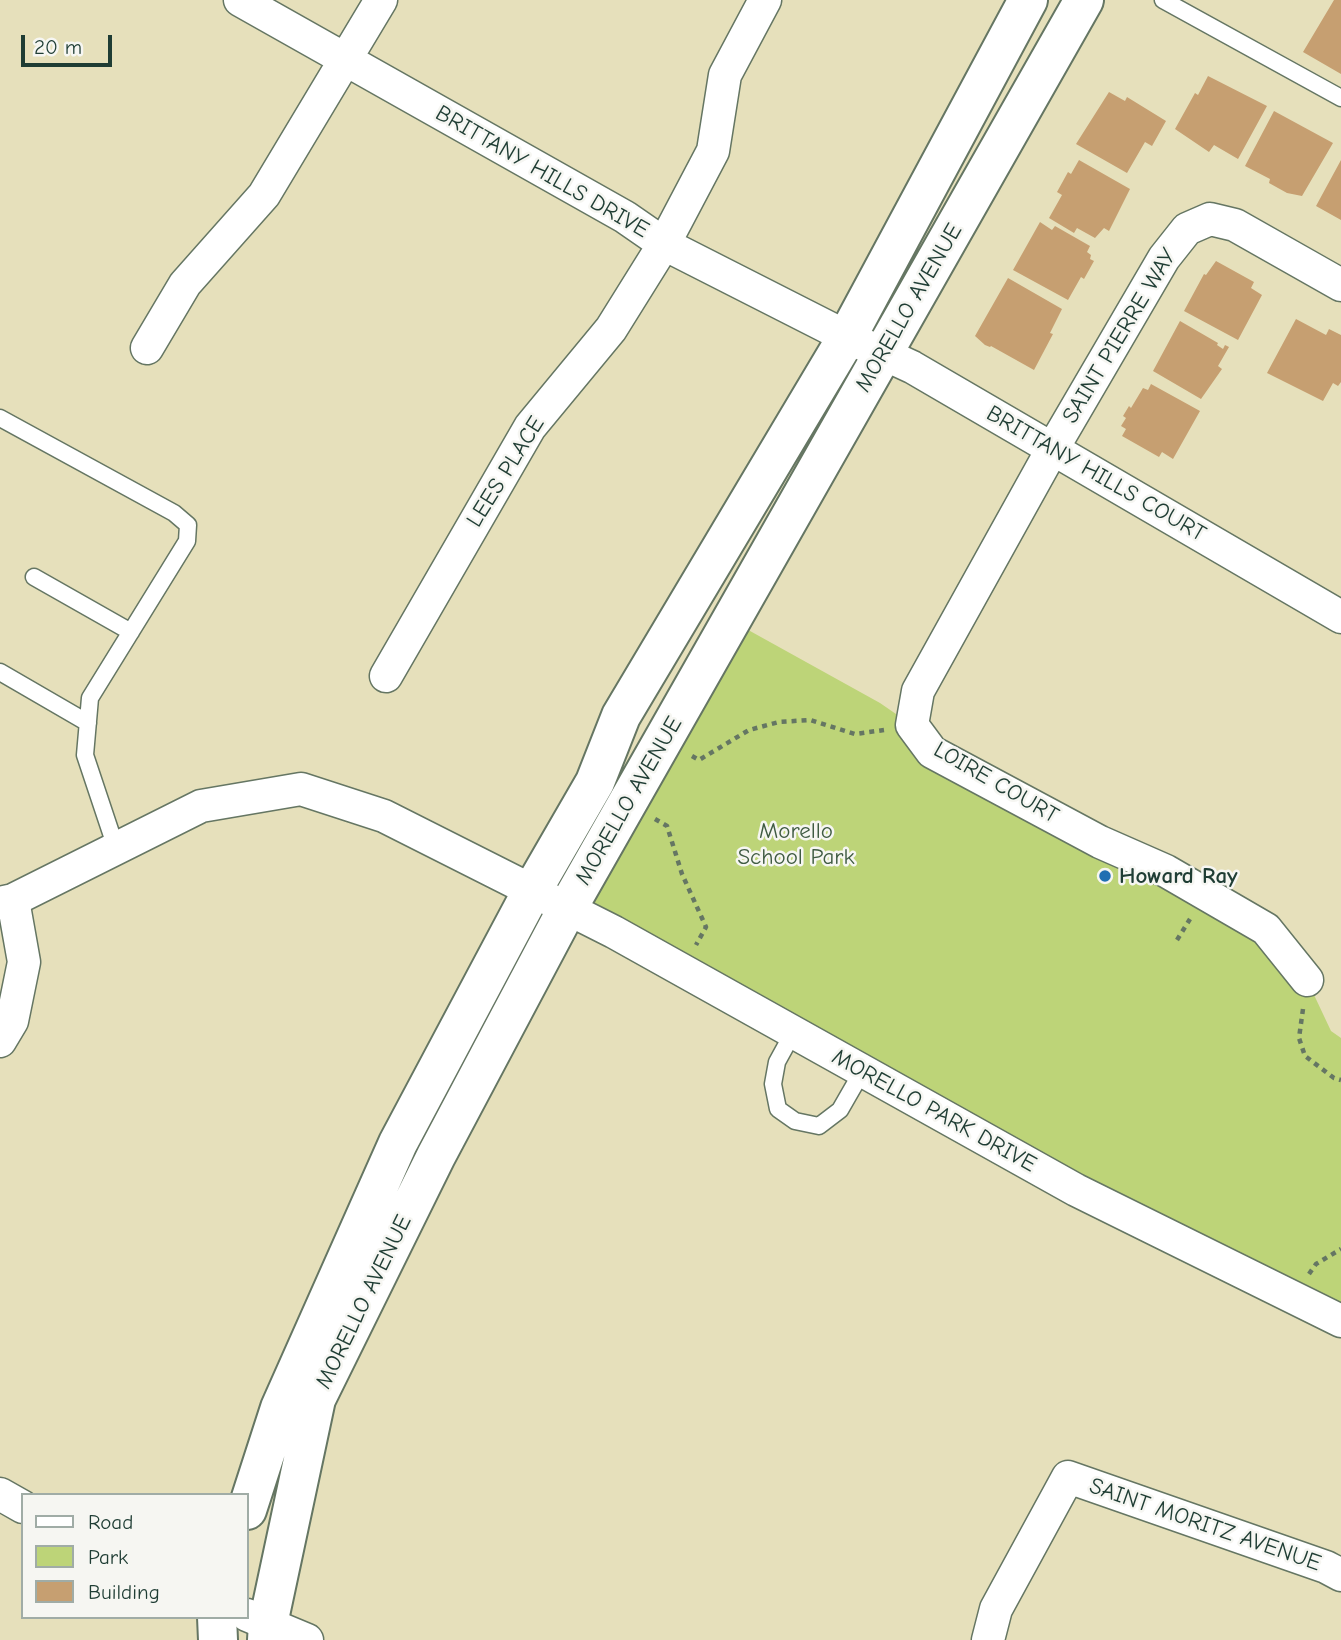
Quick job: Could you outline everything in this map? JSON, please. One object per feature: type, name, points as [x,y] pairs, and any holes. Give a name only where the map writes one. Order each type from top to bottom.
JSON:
[{"type":"street","name":"BRITTANY HILLS DRIVE","points":[[240,0],[625,217],[664,244],[847,337]]},
{"type":"street","points":[[147,348],[185,284],[264,195],[380,0]]},
{"type":"street","name":"LEES PLACE","points":[[386,676],[530,427],[611,329],[664,244],[713,151],[725,75],[765,0]]},
{"type":"street","name":"MORELLO AVENUE","points":[[248,1507],[280,1408],[398,1143],[532,891],[595,782],[621,716],[847,337],[1028,0]]},
{"type":"street","name":"MORELLO AVENUE","points":[[261,1627],[316,1399],[436,1156],[567,909],[1084,0]]},
{"type":"street","name":"SAINT PIERRE WAY","points":[[1053,448],[1164,258],[1187,229],[1210,219],[1235,225],[1341,285]]},
{"type":"street","name":"BRITTANY HILLS COURT","points":[[847,337],[912,367],[1341,617]]},
{"type":"street","name":"LOIRE COURT","points":[[1053,448],[918,691],[912,725],[932,752],[1100,842],[1166,871],[1266,929],[1307,980]]},
{"type":"street","name":"MORELLO PARK DRIVE","points":[[6,902],[201,806],[301,789],[384,816],[532,891],[794,1031],[1076,1191],[1341,1321]]},
{"type":"street","points":[[0,1041],[12,1021],[24,962],[6,902]]},
{"type":"street","name":"SAINT MORITZ AVENUE","points":[[988,1640],[996,1609],[1068,1477],[1326,1567],[1341,1575]]},
{"type":"street","points":[[0,1494],[21,1506]]},
{"type":"street","points":[[217,1619],[218,1640]]},
{"type":"street","points":[[261,1627],[307,1640]]},
{"type":"lane","points":[[1163,0],[1341,98]]},
{"type":"lane","points":[[0,418],[174,513],[188,525],[187,541],[90,698],[85,755],[116,848]]},
{"type":"lane","points":[[34,577],[131,632]]},
{"type":"lane","points":[[0,672],[88,723]]},
{"type":"lane","points":[[794,1031],[777,1062],[773,1084],[778,1109],[795,1121],[819,1126],[840,1110],[863,1070]]},
{"type":"path","points":[[664,740],[699,760],[749,730],[779,722],[810,720],[855,734],[912,725]]},
{"type":"path","points":[[628,802],[667,826],[682,873],[706,927],[683,970]]},
{"type":"path","points":[[1307,980],[1299,1038],[1305,1056],[1334,1078],[1341,1080]]},
{"type":"green space","name":"Morello School Park","points":[[732,621],[880,703],[912,725],[1166,871],[1307,980],[1331,1031],[1341,1038],[1341,1321],[567,909]]},
{"type":"building","points":[[1334,0],[1341,0],[1341,74],[1303,52]]},
{"type":"building","points":[[1208,76],[1267,106],[1238,159],[1214,145],[1209,152],[1175,129]]},
{"type":"building","points":[[1109,92],[1125,101],[1127,97],[1166,121],[1152,146],[1145,142],[1127,173],[1076,144]]},
{"type":"building","points":[[1274,111],[1333,143],[1302,196],[1287,193],[1269,183],[1270,179],[1245,166]]},
{"type":"building","points":[[1079,160],[1130,189],[1109,231],[1104,228],[1095,238],[1077,228],[1074,233],[1049,218],[1062,195],[1057,192],[1068,172],[1071,174]]},
{"type":"building","points":[[1341,160],[1341,220],[1316,206]]},
{"type":"building","points":[[1040,222],[1052,230],[1055,226],[1090,246],[1087,252],[1094,261],[1068,300],[1013,270]]},
{"type":"building","points":[[1216,261],[1254,282],[1251,288],[1262,295],[1238,340],[1184,311],[1204,274],[1206,275]]},
{"type":"building","points":[[1008,278],[1062,309],[1050,333],[1053,334],[1034,370],[985,345],[975,336]]},
{"type":"building","points":[[1296,319],[1326,335],[1329,329],[1341,335],[1341,382],[1338,386],[1333,383],[1323,401],[1267,373]]},
{"type":"building","points":[[1180,321],[1218,343],[1223,349],[1225,345],[1229,347],[1218,366],[1222,369],[1201,399],[1153,371]]},
{"type":"building","points":[[1151,384],[1200,411],[1173,459],[1162,452],[1159,457],[1122,436],[1126,429],[1121,426],[1126,418],[1123,416],[1143,388],[1148,390]]},
{"type":"place","name":"Howard Ray","points":[[1105,876]]}]
